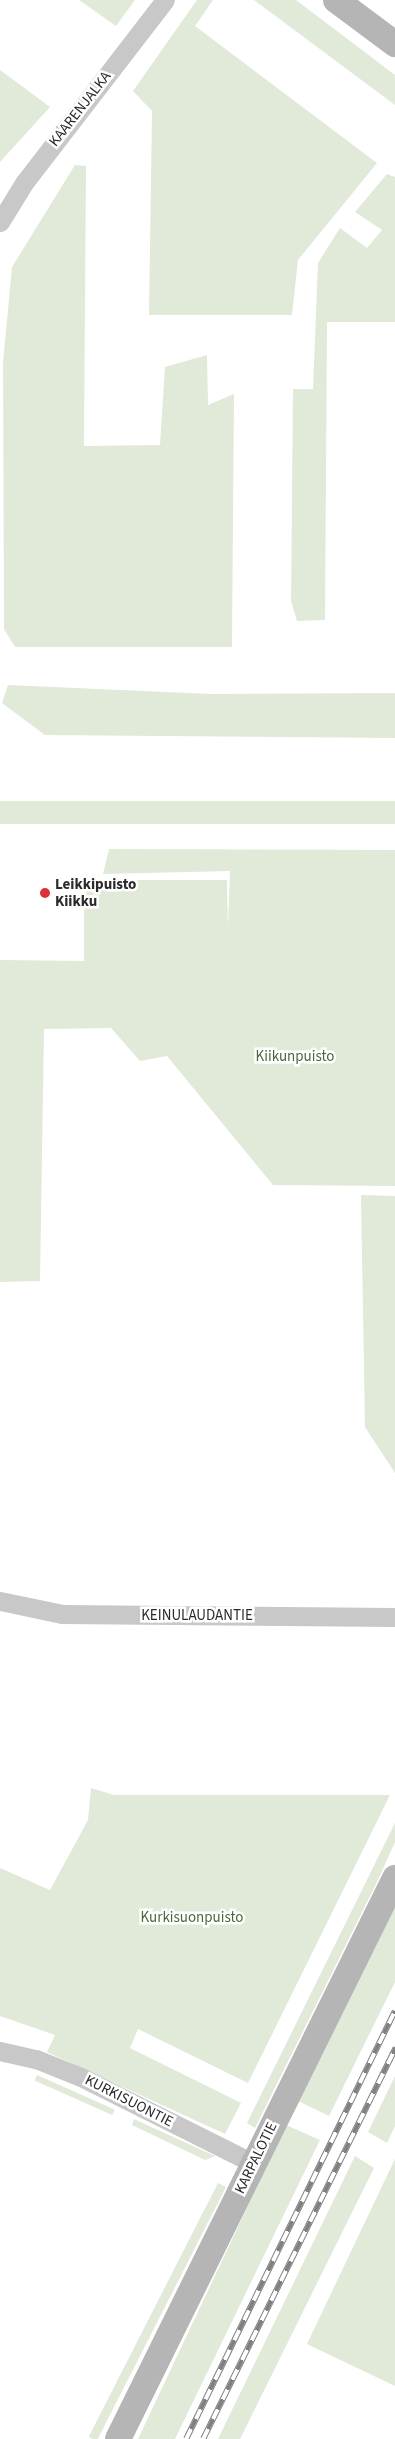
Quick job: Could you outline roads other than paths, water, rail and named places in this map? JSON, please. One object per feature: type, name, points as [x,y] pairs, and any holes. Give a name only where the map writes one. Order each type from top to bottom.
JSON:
[{"type":"street","name":"KAARENJALKA","points":[[0,222],[24,183],[165,0]]},
{"type":"street","points":[[336,0],[395,43]]},
{"type":"street","name":"KEINULAUDANTIE","points":[[0,1601],[62,1614],[395,1617]]},
{"type":"street","name":"KARPALOTIE","points":[[118,2439],[395,1878]]},
{"type":"street","name":"KURKISUONTIE","points":[[0,2051],[36,2059],[81,2077],[253,2163]]},
{"type":"railway","points":[[186,2439],[395,2011]]},
{"type":"railway","points":[[203,2439],[395,2048]]},
{"type":"place","name":"Leikkipuisto Kiikku","points":[[45,893]]},
{"type":"park label","name":"Kiikunpuisto","points":[[295,1057]]},
{"type":"park label","name":"Kurkisuonpuisto","points":[[192,1918]]}]
